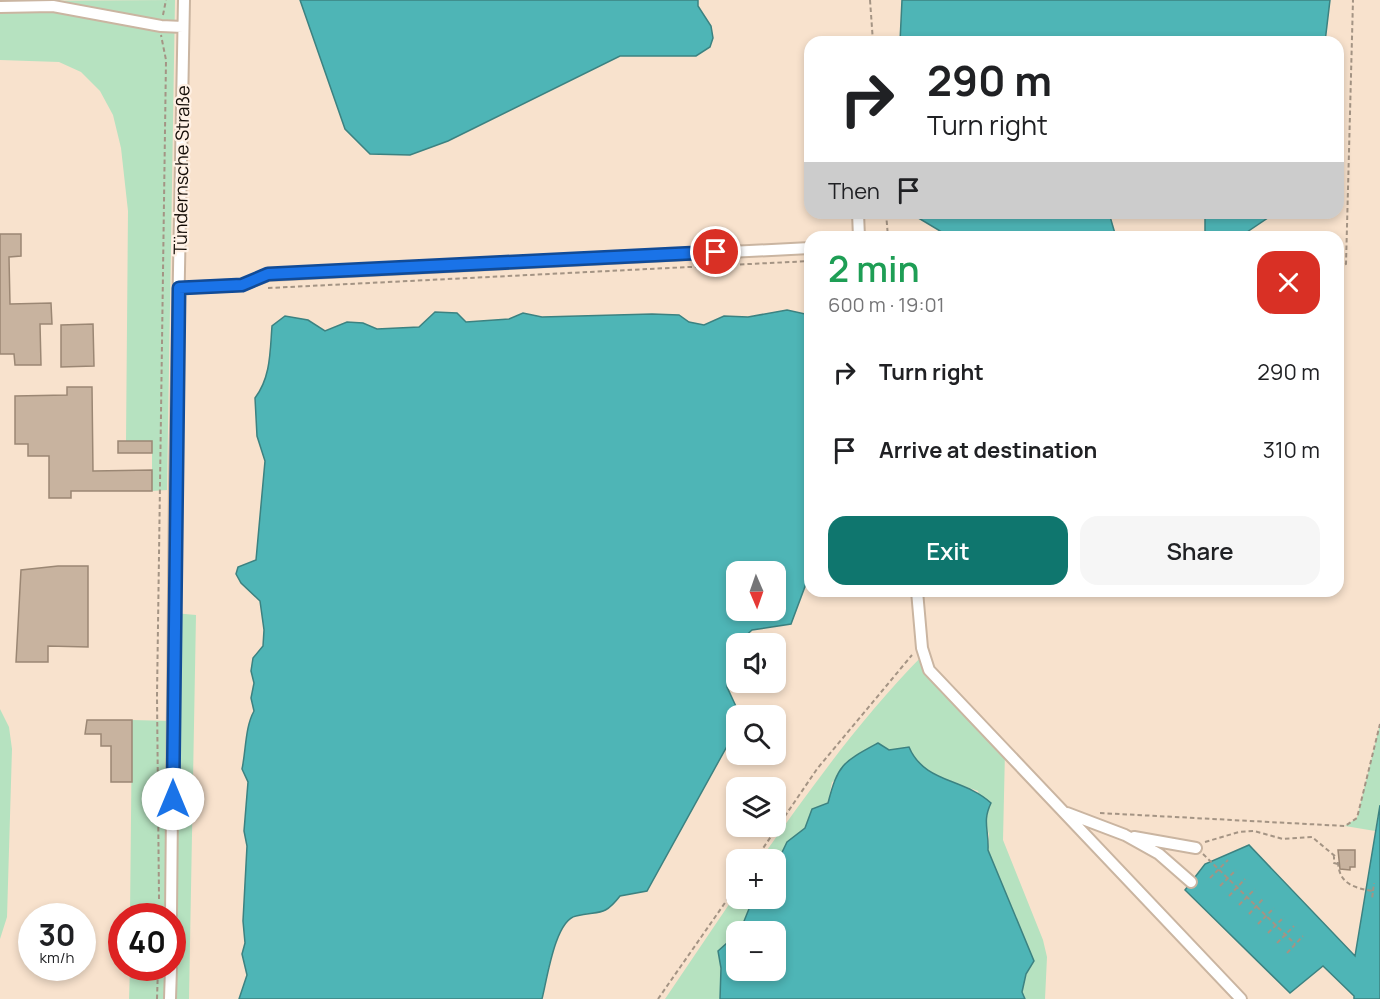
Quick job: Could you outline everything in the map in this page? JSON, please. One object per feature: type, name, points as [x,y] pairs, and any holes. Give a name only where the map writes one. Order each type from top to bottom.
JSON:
[{"type":"street","name":"Tündernsche Straße","points":[[171,903],[184,0]]},
{"type":"street","points":[[0,7],[52,6],[161,26],[183,27]]},
{"type":"street","points":[[179,288],[242,285],[268,274],[804,248]]},
{"type":"street","points":[[918,597],[922,648],[929,670],[1241,999]]},
{"type":"street","points":[[1062,811],[1125,835],[1159,854],[1191,882]]},
{"type":"street","points":[[1125,835],[1196,848]]},
{"type":"street","points":[[170,999],[171,981]]},
{"type":"path","points":[[159,903],[157,696],[166,60],[161,44],[161,26],[166,0]]},
{"type":"path","points":[[870,0],[873,36]]},
{"type":"path","points":[[1344,265],[1346,264],[1353,0]]},
{"type":"path","points":[[267,288],[804,261]]},
{"type":"path","points":[[763,849],[817,770],[911,656],[922,648]]},
{"type":"path","points":[[1096,813],[1345,826],[1352,824],[1357,818],[1380,724]]},
{"type":"path","points":[[1196,848],[1226,834],[1254,831],[1283,839],[1312,837],[1335,856],[1334,863],[1338,863],[1342,878],[1352,888],[1373,891]]},
{"type":"path","points":[[1205,856],[1295,944]]},
{"type":"path","points":[[1210,878],[1228,860]]},
{"type":"path","points":[[1220,886],[1236,870]]},
{"type":"path","points":[[1229,896],[1245,879]]},
{"type":"path","points":[[1372,899],[1374,883]]},
{"type":"path","points":[[1239,905],[1255,889]]},
{"type":"path","points":[[1249,914],[1264,898]]},
{"type":"path","points":[[658,999],[726,901]]},
{"type":"path","points":[[1258,924],[1274,908]]},
{"type":"path","points":[[1268,933],[1284,917]]},
{"type":"path","points":[[1277,943],[1294,926]]},
{"type":"path","points":[[1287,953],[1304,936]]},
{"type":"path","points":[[157,999],[158,981]]},
{"type":"green space","points":[[175,0],[167,490],[152,491],[152,441],[126,441],[128,211],[121,148],[113,115],[100,91],[81,72],[59,62],[0,60],[0,1]]},
{"type":"green space","points":[[174,613],[196,615],[189,999],[129,999],[130,981],[186,981],[186,903],[130,903],[132,720],[172,721]]},
{"type":"green space","points":[[923,655],[929,670],[1005,751],[1003,840],[1043,940],[1047,957],[1045,999],[1025,999],[1022,992],[1026,974],[1034,961],[988,850],[989,835],[978,791],[929,771],[914,757],[908,747],[832,782],[828,803],[812,809],[805,828],[787,842],[784,849],[768,849],[777,837],[786,837],[786,824],[858,729]]},
{"type":"green space","points":[[0,709],[9,727],[12,749],[7,917],[0,939]]},
{"type":"green space","points":[[1380,724],[1380,805],[1375,831],[1345,826],[1357,818]]},
{"type":"green space","points":[[726,909],[749,909],[745,921],[726,921],[726,944],[718,951],[721,968],[720,999],[665,999]]},
{"type":"water","points":[[300,0],[698,0],[698,6],[711,26],[713,38],[710,47],[696,56],[620,56],[448,141],[410,155],[370,154],[345,129]]},
{"type":"water","points":[[902,0],[1330,0],[1326,36],[900,36]]},
{"type":"water","points":[[920,219],[1111,219],[1114,231],[940,231]]},
{"type":"water","points":[[1205,219],[1266,219],[1248,231],[1205,231]]},
{"type":"water","points":[[787,310],[804,314],[804,589],[791,624],[752,630],[749,633],[726,633],[726,693],[730,693],[735,705],[726,705],[726,748],[647,891],[620,896],[605,910],[576,916],[569,920],[557,939],[542,999],[239,999],[247,975],[242,954],[245,943],[243,921],[247,846],[244,831],[248,782],[242,769],[247,732],[254,711],[251,698],[254,683],[251,671],[253,658],[263,646],[264,630],[260,601],[241,583],[236,574],[238,567],[256,560],[265,461],[257,436],[255,398],[267,373],[272,326],[285,316],[308,320],[325,331],[347,322],[363,323],[377,329],[419,327],[435,312],[457,313],[466,322],[509,319],[523,313],[542,317],[679,315],[689,322],[704,325],[724,316],[748,317]]},
{"type":"water","points":[[878,743],[889,750],[909,747],[916,759],[934,774],[969,789],[991,803],[986,821],[988,850],[1034,961],[1026,974],[1022,992],[1025,999],[720,999],[721,968],[718,951],[726,944],[726,981],[786,981],[786,921],[744,921],[749,909],[786,909],[786,849],[784,849],[787,842],[805,828],[812,809],[828,803],[839,772],[849,760]]},
{"type":"water","points":[[1380,805],[1380,999],[1354,999],[1354,996],[1323,966],[1290,993],[1185,890],[1205,864],[1249,845],[1355,956]]},
{"type":"building","points":[[0,234],[21,234],[21,256],[9,257],[10,304],[51,303],[52,324],[40,324],[41,365],[15,365],[14,354],[0,354]]},
{"type":"building","points":[[93,324],[94,366],[61,367],[61,325]]},
{"type":"building","points":[[67,387],[92,387],[93,471],[152,470],[152,491],[71,491],[71,498],[49,498],[49,456],[28,456],[28,444],[15,444],[15,396],[67,395]]},
{"type":"building","points":[[118,441],[152,441],[152,453],[118,453]]},
{"type":"building","points":[[88,566],[88,647],[48,646],[48,662],[16,662],[21,570]]},
{"type":"building","points":[[87,720],[132,720],[132,782],[111,782],[111,746],[101,746],[101,734],[85,734]]},
{"type":"building","points":[[1338,850],[1355,850],[1355,867],[1350,867],[1350,870],[1340,869]]},
{"type":"route","points":[[173,799],[172,721],[179,288],[242,285],[268,274],[716,252]]}]
